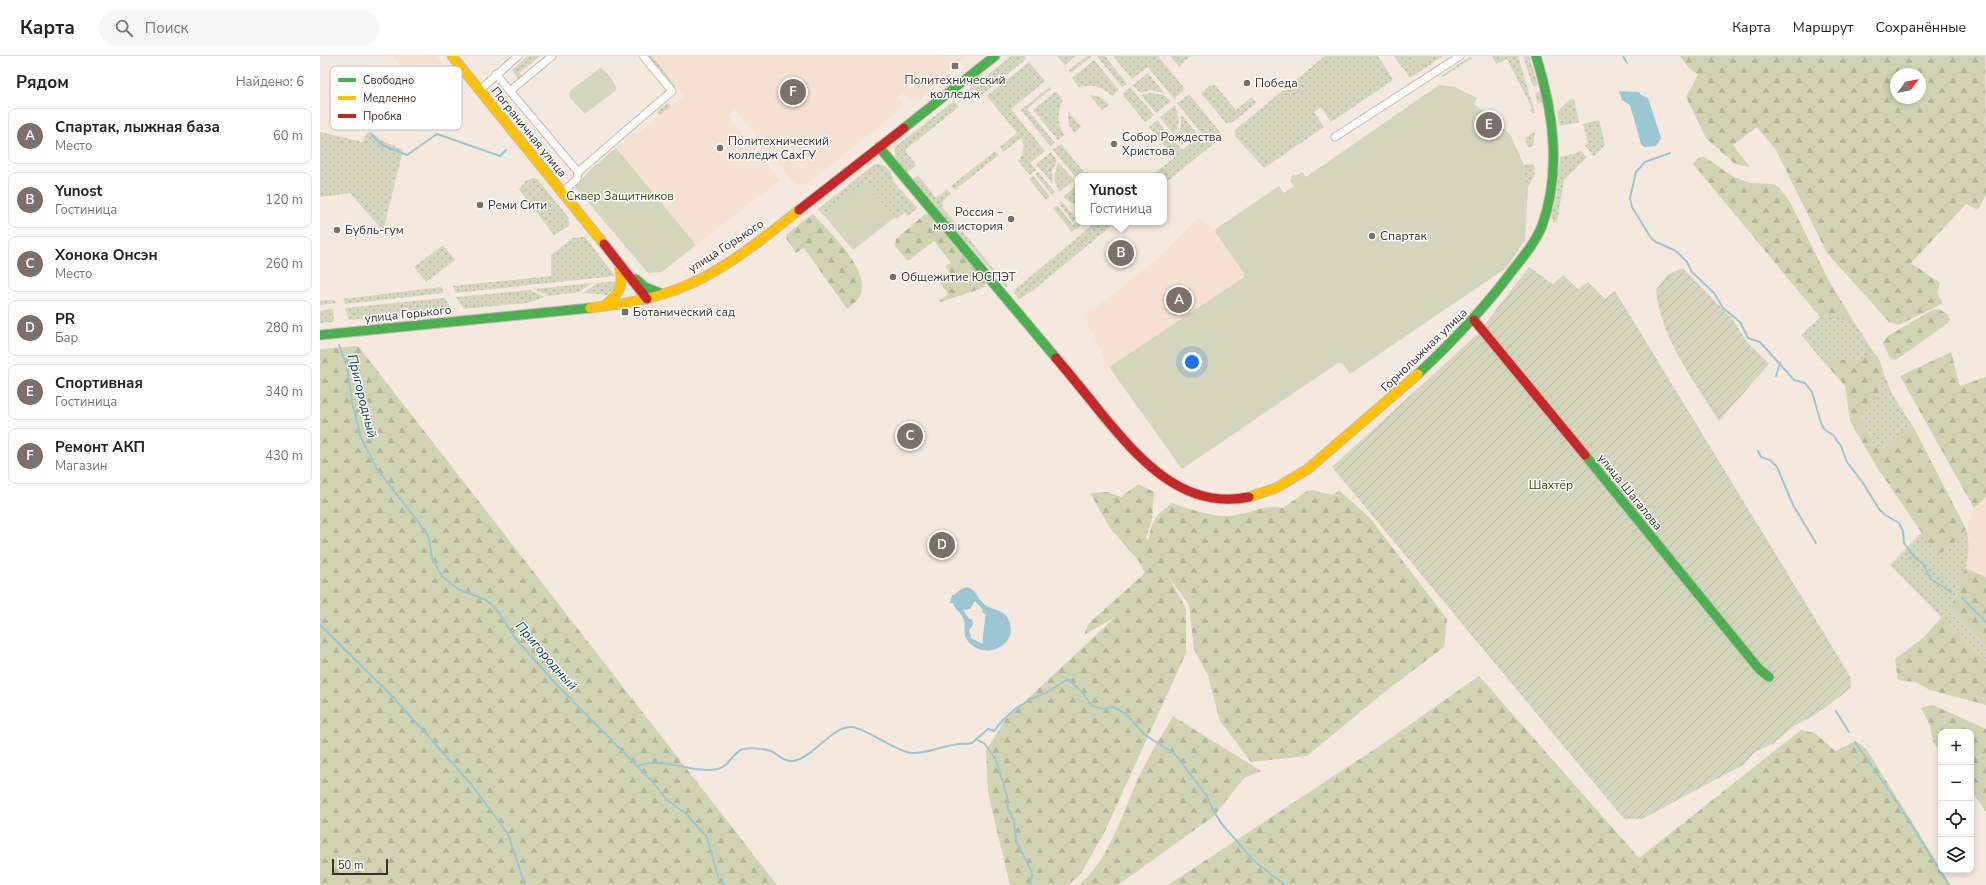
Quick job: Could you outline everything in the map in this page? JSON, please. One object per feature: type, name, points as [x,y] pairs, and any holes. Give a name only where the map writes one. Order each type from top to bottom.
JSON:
[{"type":"street","name":"Пограничная улица","points":[[452,56],[460,66]]},
{"type":"street","points":[[480,90],[496,74],[518,56]]},
{"type":"street","points":[[510,91],[552,56]]},
{"type":"street","points":[[563,192],[577,179],[578,172],[672,91],[643,56]]},
{"type":"street","name":"улица Горького","points":[[320,335],[603,307],[647,299],[660,293],[686,286],[721,266],[769,234],[995,56]]},
{"type":"street","points":[[1335,138],[1460,56]]},
{"type":"street","name":"Горнолыжная улица","points":[[879,147],[1112,425],[1154,470],[1171,483],[1196,494],[1218,499],[1239,499],[1275,489],[1291,481],[1318,462],[1411,381],[1474,320],[1531,247],[1541,227],[1552,179],[1553,136],[1545,86],[1536,56]]},
{"type":"street","name":"Пограничная улица","points":[[462,68],[618,260],[647,299]]},
{"type":"street","points":[[496,74],[578,172]]},
{"type":"street","name":"Пограничная улица","points":[[618,260],[642,285],[651,291],[660,293]]},
{"type":"street","points":[[603,307],[617,297],[623,284],[618,260]]},
{"type":"street","name":"улица Шагалова","points":[[1474,320],[1759,669],[1769,677]]},
{"type":"shaded area","points":[[393,56],[436,56],[444,66],[402,66]]},
{"type":"shaded area","points":[[652,56],[967,56],[943,75],[919,100],[913,101],[903,93],[897,98],[904,106],[809,183],[800,185],[792,181],[735,109],[727,115],[780,180],[696,245],[616,148],[636,131],[638,133],[684,96]]},
{"type":"shaded area","points":[[462,88],[466,93],[462,96]]},
{"type":"shaded area","points":[[1199,216],[1210,228],[1217,228],[1215,233],[1244,273],[1244,277],[1109,367],[1083,314],[1090,308],[1094,309],[1163,254]]},
{"type":"shaded area","points":[[1986,497],[1986,577],[1965,568],[1969,539],[1966,529],[1974,508]]},
{"type":"green space","points":[[528,56],[540,56],[519,73],[523,78],[520,81],[512,70]]},
{"type":"green space","points":[[647,56],[652,56],[677,88],[670,84]]},
{"type":"green space","points":[[1011,56],[1024,56],[1026,59],[982,95],[979,91],[965,102],[960,97]]},
{"type":"green space","points":[[1057,56],[1076,56],[1065,65]]},
{"type":"green space","points":[[1087,56],[1092,56],[1071,73],[1069,70]]},
{"type":"green space","points":[[1097,56],[1105,56],[1127,84],[1122,87]]},
{"type":"green space","points":[[1113,56],[1158,56],[1185,89],[1174,99],[1148,67],[1132,79]]},
{"type":"green space","points":[[1170,56],[1190,56],[1179,67]]},
{"type":"green space","points":[[1325,56],[1378,56],[1393,80],[1331,122],[1321,107],[1314,112],[1324,127],[1264,168],[1235,136],[1235,130]]},
{"type":"green space","points":[[1394,56],[1410,56],[1415,63],[1425,56],[1443,56],[1410,78]]},
{"type":"green space","points":[[1410,56],[1435,56],[1418,67]]},
{"type":"green space","points":[[1471,56],[1472,58],[1443,77],[1441,76]]},
{"type":"green space","points":[[1492,56],[1518,56],[1535,113],[1532,113],[1530,110],[1532,108],[1507,59],[1496,64]]},
{"type":"green space","points":[[1523,56],[1529,56],[1538,85],[1533,86]]},
{"type":"green space","points":[[1680,56],[1985,56],[1986,195],[1978,210],[1966,204],[1911,263],[1940,283],[1937,293],[1943,303],[1899,325],[1889,322],[1827,253],[1776,150],[1757,127],[1733,145],[1750,167],[1735,164],[1706,138],[1686,97],[1698,75],[1687,66]]},
{"type":"green space","points":[[1094,60],[1119,90],[1112,96],[1101,88],[1088,86],[1079,87],[1072,78]]},
{"type":"green space","points":[[1029,62],[1045,81],[1011,109],[1045,151],[1030,163],[1036,170],[1030,175],[1018,161],[1023,150],[1023,141],[1021,138],[1003,152],[1000,147],[1017,133],[987,96]]},
{"type":"green space","points":[[600,68],[611,78],[615,84],[616,90],[585,114],[570,98],[569,94],[571,90]]},
{"type":"green space","points":[[1148,73],[1164,93],[1151,90],[1140,93],[1133,85]]},
{"type":"green space","points":[[1215,85],[1236,110],[1252,97],[1256,103],[1232,123],[1226,123],[1201,93],[1209,86]]},
{"type":"green space","name":"Спартак","points":[[1439,85],[1455,87],[1477,98],[1474,104],[1496,120],[1511,136],[1524,165],[1526,186],[1528,187],[1525,240],[1506,268],[1350,374],[1342,363],[1338,363],[1182,469],[1109,367],[1244,277],[1244,273],[1215,232],[1217,228],[1279,186],[1284,193],[1294,186],[1290,180],[1294,174],[1296,176],[1302,172],[1306,177]]},
{"type":"green space","points":[[1049,87],[1051,89],[1027,109],[1055,143],[1050,146],[1021,110]]},
{"type":"green space","points":[[1130,87],[1154,115],[1145,122],[1122,94]]},
{"type":"green space","points":[[1056,91],[1063,100],[1060,109],[1059,122],[1064,135],[1058,140],[1033,110]]},
{"type":"green space","points":[[1540,91],[1543,102],[1538,104],[1535,93]]},
{"type":"green space","points":[[1151,93],[1163,95],[1171,101],[1156,113],[1141,95]]},
{"type":"green space","points":[[1189,94],[1223,136],[1167,182],[1167,173],[1155,173],[1174,158],[1149,127],[1157,120],[1182,150],[1202,134],[1177,103]]},
{"type":"green space","points":[[1089,95],[1100,97],[1109,105],[1102,110]]},
{"type":"green space","points":[[1574,99],[1579,122],[1560,126],[1557,112],[1569,100]]},
{"type":"green space","points":[[954,101],[959,107],[905,150],[916,165],[907,173],[895,157],[895,147]]},
{"type":"green space","points":[[668,103],[671,106],[660,115],[657,112]]},
{"type":"green space","points":[[1175,105],[1179,120],[1175,136],[1160,117]]},
{"type":"green space","points":[[1068,111],[1081,127],[1074,133],[1068,123]]},
{"type":"green space","points":[[1181,114],[1196,133],[1182,145],[1176,138],[1181,127]]},
{"type":"green space","points":[[1599,120],[1605,145],[1594,156],[1585,146],[1588,143],[1583,124]]},
{"type":"green space","points":[[320,132],[362,142],[367,133],[371,132],[379,139],[403,150],[383,231],[350,193],[320,197]]},
{"type":"green space","points":[[1535,132],[1533,146],[1529,147],[1525,138]]},
{"type":"green space","points":[[1061,144],[1084,172],[1075,173],[1075,177],[1053,150]]},
{"type":"green space","name":"Сквер Защитников","points":[[616,148],[696,245],[662,272],[648,273],[575,187],[590,170]]},
{"type":"green space","points":[[1580,150],[1587,157],[1564,180],[1557,221],[1554,223],[1551,218],[1557,194],[1560,157],[1577,153]]},
{"type":"green space","points":[[995,151],[999,155],[955,190],[951,186]]},
{"type":"green space","points":[[1051,152],[1057,160],[1052,171],[1053,184],[1036,164]]},
{"type":"green space","points":[[1704,157],[1734,177],[1750,183],[1772,184],[1779,187],[1790,202],[1829,281],[1851,317],[1847,321],[1835,315],[1826,318],[1820,317],[1693,164],[1698,158]]},
{"type":"green space","points":[[1058,162],[1074,180],[1059,192],[1054,177]]},
{"type":"green space","points":[[875,164],[888,168],[892,174],[893,181],[917,208],[908,216],[904,212],[898,218],[894,218],[865,182],[824,215],[822,214],[818,209]]},
{"type":"green space","points":[[1533,164],[1535,170],[1534,176],[1528,187],[1526,187],[1524,165]]},
{"type":"green space","points":[[1038,172],[1055,192],[1052,195],[1035,174]]},
{"type":"green space","points":[[918,175],[936,198],[947,189],[951,194],[943,200],[942,207],[1008,286],[1006,287],[912,180]]},
{"type":"green space","points":[[1033,176],[1050,196],[1046,200],[1029,179]]},
{"type":"green space","points":[[533,178],[537,179],[569,218],[569,226],[554,235],[519,189],[526,181]]},
{"type":"green space","points":[[865,182],[894,218],[853,250],[824,215]]},
{"type":"green space","points":[[1075,187],[1075,204],[1063,197]]},
{"type":"green space","points":[[1062,201],[1075,218],[1073,222],[1059,204]]},
{"type":"green space","points":[[1057,205],[1073,225],[1075,223],[1075,225],[1081,225],[1072,232],[1053,208]]},
{"type":"green space","points":[[813,214],[846,251],[854,262],[859,273],[862,284],[860,296],[847,309],[804,248],[796,253],[786,238],[787,234]]},
{"type":"green space","points":[[925,214],[928,214],[986,282],[983,288],[941,302],[939,301],[948,294],[940,283],[951,274],[945,267],[951,263],[934,241],[908,261],[895,246],[896,239]]},
{"type":"green space","points":[[1092,225],[1112,225],[1031,292],[1019,299],[1013,291]]},
{"type":"green space","points":[[585,237],[615,276],[455,293],[453,286],[551,276],[551,255],[573,238]]},
{"type":"green space","points":[[443,245],[455,260],[426,282],[414,267]]},
{"type":"green space","name":"Шахтёр","points":[[1529,267],[1553,284],[1563,275],[1578,289],[1588,282],[1605,299],[1615,291],[1850,676],[1851,688],[1815,715],[1794,726],[1774,743],[1755,752],[1743,765],[1642,819],[1624,819],[1332,467],[1485,327],[1485,324]]},
{"type":"green space","points":[[1683,268],[1733,320],[1747,342],[1769,364],[1719,421],[1680,359],[1664,326],[1659,308],[1656,290],[1667,275]]},
{"type":"green space","points":[[616,281],[613,289],[607,295],[583,293],[597,283]]},
{"type":"green space","points":[[592,283],[579,292],[549,296],[534,289]]},
{"type":"green space","points":[[441,287],[444,293],[345,304],[343,299]]},
{"type":"green space","points":[[530,290],[545,297],[527,303],[464,309],[456,297]]},
{"type":"green space","points":[[445,298],[450,307],[448,310],[349,320],[345,308]]},
{"type":"green space","points":[[334,300],[337,303],[320,305],[320,301]]},
{"type":"green space","points":[[333,309],[333,322],[320,323],[320,311]]},
{"type":"green space","points":[[1939,309],[1947,314],[1950,319],[1948,323],[1896,360],[1890,358],[1883,343],[1888,336],[1932,310]]},
{"type":"green space","points":[[1835,315],[1847,320],[1851,317],[1874,353],[1860,360],[1830,360],[1825,363],[1801,335],[1820,317],[1826,318]]},
{"type":"green space","points":[[358,346],[777,885],[320,885],[320,349]]},
{"type":"green space","points":[[1951,352],[1960,386],[1986,377],[1986,497],[1974,508],[1900,376]]},
{"type":"green space","points":[[1871,353],[1874,353],[1879,358],[1883,371],[1877,399],[1860,415],[1861,420],[1878,448],[1883,448],[1907,427],[1914,428],[1966,529],[1957,540],[1940,554],[1935,552],[1878,469],[1850,421],[1845,386],[1825,363],[1830,360],[1860,360]]},
{"type":"green space","points":[[1883,371],[1891,392],[1914,428],[1907,428],[1882,448],[1878,448],[1861,420],[1860,415],[1877,399]]},
{"type":"green space","points":[[1138,484],[1154,492],[1152,520],[1146,537],[1148,541],[1155,519],[1161,511],[1172,503],[1204,513],[1229,516],[1271,507],[1283,508],[1307,491],[1312,490],[1333,495],[1339,490],[1370,518],[1447,619],[1444,647],[1382,694],[1307,756],[1251,762],[1220,721],[1208,676],[1194,649],[1189,605],[1167,575],[1186,608],[1186,653],[1105,831],[1080,875],[1068,885],[1010,885],[988,793],[986,751],[1005,720],[1115,617],[1084,635],[1089,623],[1145,573],[1138,560],[1110,528],[1090,493],[1107,492],[1121,497]]},
{"type":"green space","points":[[1966,529],[1968,548],[1965,569],[1950,608],[1986,646],[1986,662],[1890,565],[1922,532],[1935,552],[1957,540]]},
{"type":"green space","points":[[1965,568],[1986,577],[1986,646],[1950,608],[1957,594]]},
{"type":"green space","points":[[1942,617],[1986,662],[1986,705],[1930,690],[1915,682],[1898,680],[1895,659],[1924,637]]},
{"type":"green space","points":[[1479,676],[1639,858],[1801,730],[1815,733],[1835,751],[1856,741],[1867,750],[1938,864],[1938,873],[1944,873],[1951,885],[1168,885],[1381,745]]},
{"type":"green space","points":[[1933,705],[1986,729],[1986,812],[1974,794],[1974,729],[1938,729],[1938,748],[1933,742],[1930,725],[1921,708]]},
{"type":"green space","points":[[1173,716],[1261,771],[1244,778],[1214,816],[1118,885],[1079,885],[1100,862],[1108,848],[1151,753]]},
{"type":"water","points":[[1619,91],[1639,92],[1641,95],[1648,98],[1661,138],[1656,146],[1644,147],[1641,144],[1630,105],[1622,100]]},
{"type":"water","points":[[967,587],[971,589],[984,604],[1005,614],[1011,626],[1010,635],[1006,642],[1000,647],[992,650],[984,650],[975,647],[966,639],[963,618],[953,603],[950,603],[952,595]],"holes":[[[975,601],[983,610],[982,612],[986,615],[983,644],[971,638],[969,630],[973,625],[972,619],[969,619],[963,610],[970,609]]]},
{"type":"waterway","points":[[1623,56],[1627,63]]},
{"type":"waterway","points":[[372,135],[382,145],[407,155],[437,134],[500,156],[506,150]]},
{"type":"waterway","points":[[1670,153],[1645,162],[1636,172],[1630,198],[1632,207],[1651,238],[1656,242],[1676,251],[1687,262],[1692,272],[1714,293],[1723,308],[1740,322],[1748,338],[1760,342],[1794,380],[1805,383],[1812,392],[1824,429],[1833,435],[1841,446],[1847,462],[1863,483],[1879,509],[1885,515],[1899,523],[1903,531],[1904,543],[1914,557],[1923,564],[1931,579],[1951,592]]},
{"type":"waterway","name":"Пригородный","points":[[339,345],[347,367],[352,401],[361,438],[377,469],[429,538],[432,558],[442,576],[458,589],[486,600],[498,611],[515,638],[556,684],[651,780],[666,799],[686,814],[707,837],[719,880],[724,885]]},
{"type":"waterway","points":[[1776,376],[1780,363]]},
{"type":"waterway","points":[[1758,451],[1761,457],[1770,460],[1777,467],[1793,505],[1816,543]]},
{"type":"waterway","points":[[1962,598],[1986,622]]},
{"type":"waterway","points":[[320,625],[392,696],[471,784],[508,834],[525,885]]},
{"type":"waterway","points":[[637,766],[647,763],[657,763],[708,770],[718,769],[725,765],[739,751],[750,748],[770,751],[784,760],[792,761],[807,755],[829,737],[844,728],[852,727],[864,731],[893,747],[914,753],[953,745],[972,743],[988,729],[994,731],[1015,709],[1031,699],[1046,693],[1068,679],[1082,692],[1092,706],[1104,709],[1113,707],[1119,710],[1127,715],[1145,735],[1175,754],[1207,796],[1221,823],[1255,862],[1285,885]]},
{"type":"waterway","points":[[1836,711],[1849,732]]},
{"type":"waterway","points":[[976,739],[985,744],[996,760],[1007,796],[1008,809],[1014,821],[1016,841],[1032,875],[1030,885]]},
{"type":"waterway","points":[[1855,742],[1897,802],[1949,885]]},
{"type":"traffic: fast","points":[[904,128],[995,56]]},
{"type":"traffic: fast","points":[[1418,374],[1490,299],[1528,250],[1542,226],[1552,184],[1553,141],[1547,98],[1536,56]]},
{"type":"traffic: fast","points":[[879,147],[1056,358]]},
{"type":"traffic: fast","points":[[636,279],[645,287],[660,293]]},
{"type":"traffic: fast","points":[[320,335],[590,308]]},
{"type":"traffic: fast","points":[[1585,455],[1759,669],[1769,677]]},
{"type":"traffic: slow","points":[[452,56],[460,66]]},
{"type":"traffic: slow","points":[[462,68],[604,244]]},
{"type":"traffic: slow","points":[[590,308],[650,298],[674,291],[700,279],[745,252],[799,210]]},
{"type":"traffic: slow","points":[[604,306],[619,290],[621,281],[620,269]]},
{"type":"traffic: slow","points":[[1249,497],[1276,488],[1308,469],[1418,374]]},
{"type":"traffic: jam","points":[[799,210],[904,128]]},
{"type":"traffic: jam","points":[[604,244],[647,299]]},
{"type":"traffic: jam","points":[[1474,320],[1585,455]]},
{"type":"traffic: jam","points":[[1056,358],[1130,447],[1164,477],[1183,488],[1203,496],[1225,499],[1249,497]]},
{"type":"place","name":"Политехнический колледж","points":[[955,66]]},
{"type":"place","name":"Победа","points":[[1247,83]]},
{"type":"place","name":"Ремонт АКП","points":[[793,92]]},
{"type":"place","name":"Спортивная","points":[[1489,125]]},
{"type":"place","name":"Собор Рождества Христова","points":[[1114,144]]},
{"type":"place","name":"Политехнический колледж СахГУ","points":[[720,148]]},
{"type":"place","name":"Реми Сити","points":[[480,205]]},
{"type":"place","name":"Россия – моя история","points":[[1011,219]]},
{"type":"place","name":"Бубль-гум","points":[[337,230]]},
{"type":"place","name":"Спартак","points":[[1372,236]]},
{"type":"place","name":"Yunost","points":[[1121,253]]},
{"type":"place","name":"Общежитие ЮСПЭТ","points":[[893,277]]},
{"type":"place","name":"Спартак, лыжная база","points":[[1179,300]]},
{"type":"place","name":"Ботанический сад","points":[[625,312]]},
{"type":"place","name":"Хонока Онсэн","points":[[910,436]]},
{"type":"place","name":"PR","points":[[942,545]]}]
